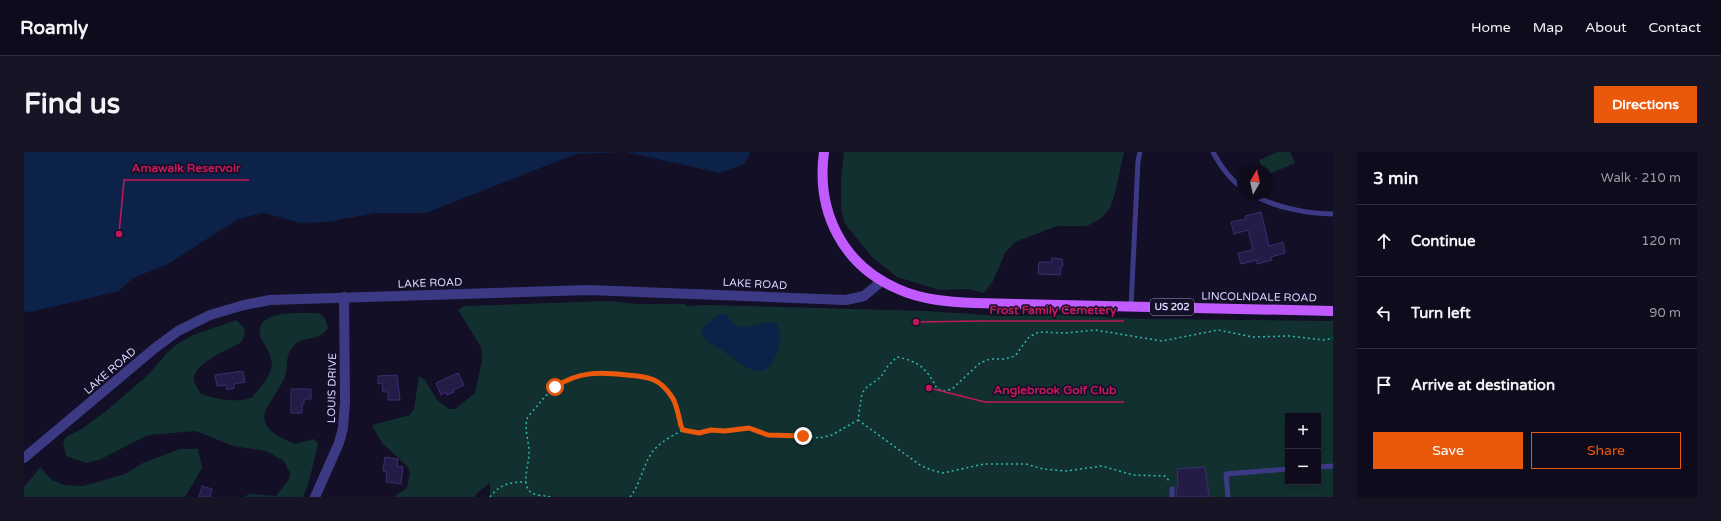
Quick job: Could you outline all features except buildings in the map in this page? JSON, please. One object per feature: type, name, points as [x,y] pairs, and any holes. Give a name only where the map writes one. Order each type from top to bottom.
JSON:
[{"type":"main road","name":"LINCOLNDALE ROAD","points":[[824,152],[822,183],[827,208],[834,226],[848,252],[869,273],[898,290],[917,296],[955,302],[1333,311]]},
{"type":"street","name":"LAKE ROAD","points":[[24,458],[155,348],[178,331],[210,315],[244,305],[270,300],[588,290],[846,300],[864,296],[882,281]]},
{"type":"street","name":"LOUIS DRIVE","points":[[315,497],[339,443],[343,428],[345,402],[344,298]]},
{"type":"lane","points":[[1131,306],[1138,161],[1140,152]]},
{"type":"lane","points":[[1213,152],[1219,163],[1237,184]]},
{"type":"lane","points":[[1267,200],[1280,205],[1320,214],[1333,214]]},
{"type":"lane","points":[[1321,467],[1333,466]]},
{"type":"lane","points":[[1228,497],[1226,474],[1285,469]]},
{"type":"lane","points":[[1172,489],[1172,497]]},
{"type":"path","points":[[858,420],[862,393],[867,387],[881,377],[897,357],[904,358],[921,366],[929,373],[937,389],[944,391],[952,389],[980,363],[990,359],[1004,359],[1015,356],[1029,337],[1040,332],[1065,333],[1095,330],[1162,341],[1218,330],[1254,337],[1289,336],[1324,340],[1333,338]]},
{"type":"path","points":[[550,497],[530,492],[526,482],[529,455],[527,426],[528,418],[545,395],[562,382],[585,374],[608,373],[642,376],[655,380],[662,385],[673,398],[683,430]]},
{"type":"path","points":[[630,497],[635,490],[653,451],[665,441],[683,430],[699,433],[711,430],[725,431],[749,428],[768,435],[819,438],[832,435],[858,420]]},
{"type":"path","points":[[858,420],[909,458],[931,470],[943,473],[969,466],[996,463],[1026,464],[1042,469],[1066,471],[1102,466],[1133,475],[1165,476],[1170,481],[1172,489]]},
{"type":"path","points":[[490,497],[500,486],[508,483],[526,482]]},
{"type":"green space","points":[[844,152],[1124,152],[1115,193],[1110,208],[1100,219],[1087,226],[1057,226],[1015,242],[1005,253],[993,281],[984,293],[969,289],[940,290],[897,277],[873,258],[845,224],[841,209],[841,179]]},
{"type":"green space","points":[[1277,152],[1290,152],[1295,163],[1273,172],[1273,164],[1261,164],[1259,160]]},
{"type":"green space","points":[[609,301],[637,304],[684,304],[687,306],[707,305],[926,311],[1002,316],[1059,315],[1144,319],[1333,321],[1333,497],[490,497],[490,483],[477,493],[475,497],[393,497],[407,488],[410,473],[408,467],[382,443],[372,425],[410,415],[414,409],[419,376],[424,379],[438,401],[449,409],[455,409],[475,393],[482,360],[481,347],[458,310],[464,306]]},
{"type":"green space","points":[[293,313],[318,313],[324,317],[328,328],[324,333],[305,339],[292,348],[288,358],[285,377],[266,409],[264,419],[269,429],[285,440],[296,444],[314,439],[318,444],[309,481],[303,497],[244,497],[249,494],[276,496],[289,479],[290,473],[284,461],[266,451],[233,446],[196,431],[148,435],[99,460],[86,463],[66,456],[63,443],[66,437],[83,428],[106,411],[148,375],[176,345],[193,335],[237,320],[245,330],[242,342],[215,356],[201,366],[194,377],[194,381],[201,394],[226,400],[251,398],[267,378],[272,364],[270,354],[261,338],[261,325],[264,321],[274,316]]},
{"type":"green space","points":[[180,449],[198,449],[202,468],[185,497],[24,497],[24,486],[40,467],[52,480],[64,485],[83,486],[125,474],[143,463]]},
{"type":"water","points":[[24,152],[626,152],[576,154],[426,213],[376,213],[327,222],[301,223],[264,213],[238,219],[168,264],[133,278],[119,291],[35,311],[24,312]]},
{"type":"water","points":[[626,152],[751,152],[744,164],[720,173]]},
{"type":"water","points":[[720,314],[725,314],[733,323],[744,327],[766,323],[776,323],[780,334],[779,344],[772,363],[766,369],[760,371],[747,367],[705,340],[702,334],[702,328]]},
{"type":"place","name":"Amawalk Reservoir","points":[[119,234]]},
{"type":"place","name":"Frost Family Cemetery","points":[[916,322]]},
{"type":"place","name":"Anglebrook Golf Club","points":[[929,388]]},
{"type":"route","points":[[555,387],[562,382],[585,374],[598,372],[642,376],[655,380],[662,385],[673,398],[683,430],[699,433],[711,430],[725,431],[749,428],[768,435],[803,436]]}]
